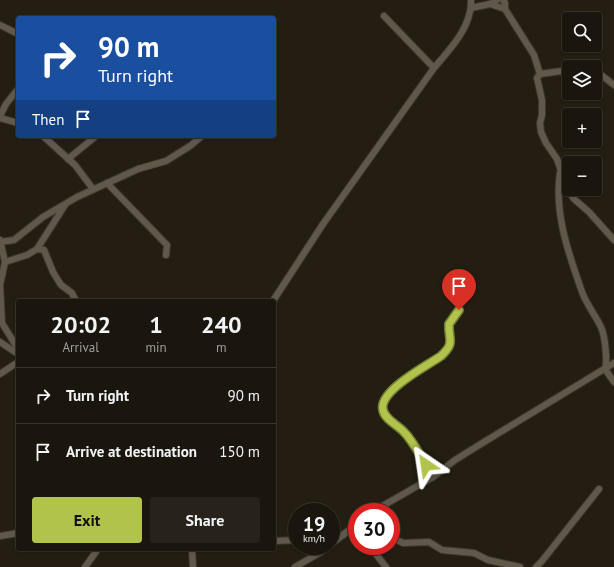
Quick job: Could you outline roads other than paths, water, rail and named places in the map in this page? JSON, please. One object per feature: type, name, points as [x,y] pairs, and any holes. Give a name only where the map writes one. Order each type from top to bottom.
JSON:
[{"type":"street","points":[[274,299],[323,224],[434,68],[464,29],[471,8],[471,0]]},
{"type":"street","points":[[471,8],[490,4],[497,0]]},
{"type":"street","points":[[503,0],[505,3],[505,9],[534,55],[540,74],[537,78],[542,100],[540,128],[546,143],[557,159],[560,171],[570,194],[590,212],[614,240]]},
{"type":"street","points":[[490,4],[505,9]]},
{"type":"street","points":[[384,16],[434,68]]},
{"type":"street","points":[[0,25],[16,33]]},
{"type":"street","points":[[540,74],[562,71]]},
{"type":"street","points":[[602,76],[614,85]]},
{"type":"street","points":[[16,92],[6,104],[0,117],[16,122]]},
{"type":"street","points":[[45,138],[75,165],[93,189]]},
{"type":"street","points":[[68,158],[93,138]]},
{"type":"street","points":[[16,346],[2,323],[0,285],[5,262],[0,241],[14,240],[43,217],[65,204],[93,189],[138,169],[166,161],[200,138]]},
{"type":"street","points":[[560,171],[558,198],[567,245],[586,302],[603,332],[608,361],[605,369]]},
{"type":"street","points":[[107,183],[167,245],[166,255]]},
{"type":"street","points":[[5,262],[27,256],[37,249],[59,217],[65,204]]},
{"type":"street","points":[[37,249],[44,250],[53,272],[61,285],[72,293],[75,299]]},
{"type":"street","points":[[433,477],[408,435],[385,415],[382,409],[386,397],[395,386],[441,356],[448,349],[451,343],[449,324],[459,310]]},
{"type":"street","points":[[0,342],[16,353]]},
{"type":"street","points":[[0,374],[16,363]]},
{"type":"street","points":[[386,503],[433,477],[455,460],[614,363]]},
{"type":"street","points":[[605,369],[614,382]]},
{"type":"street","points":[[536,567],[599,489]]},
{"type":"street","points":[[342,535],[348,531]]},
{"type":"street","points":[[0,536],[16,533]]},
{"type":"street","points":[[276,541],[288,540]]},
{"type":"street","points":[[400,542],[403,543],[429,542],[442,550],[474,553],[488,560],[520,567]]},
{"type":"street","points":[[85,567],[97,551]]},
{"type":"street","points":[[192,551],[193,567]]},
{"type":"street","points":[[295,567],[316,555]]},
{"type":"street","points":[[377,555],[386,567]]}]
